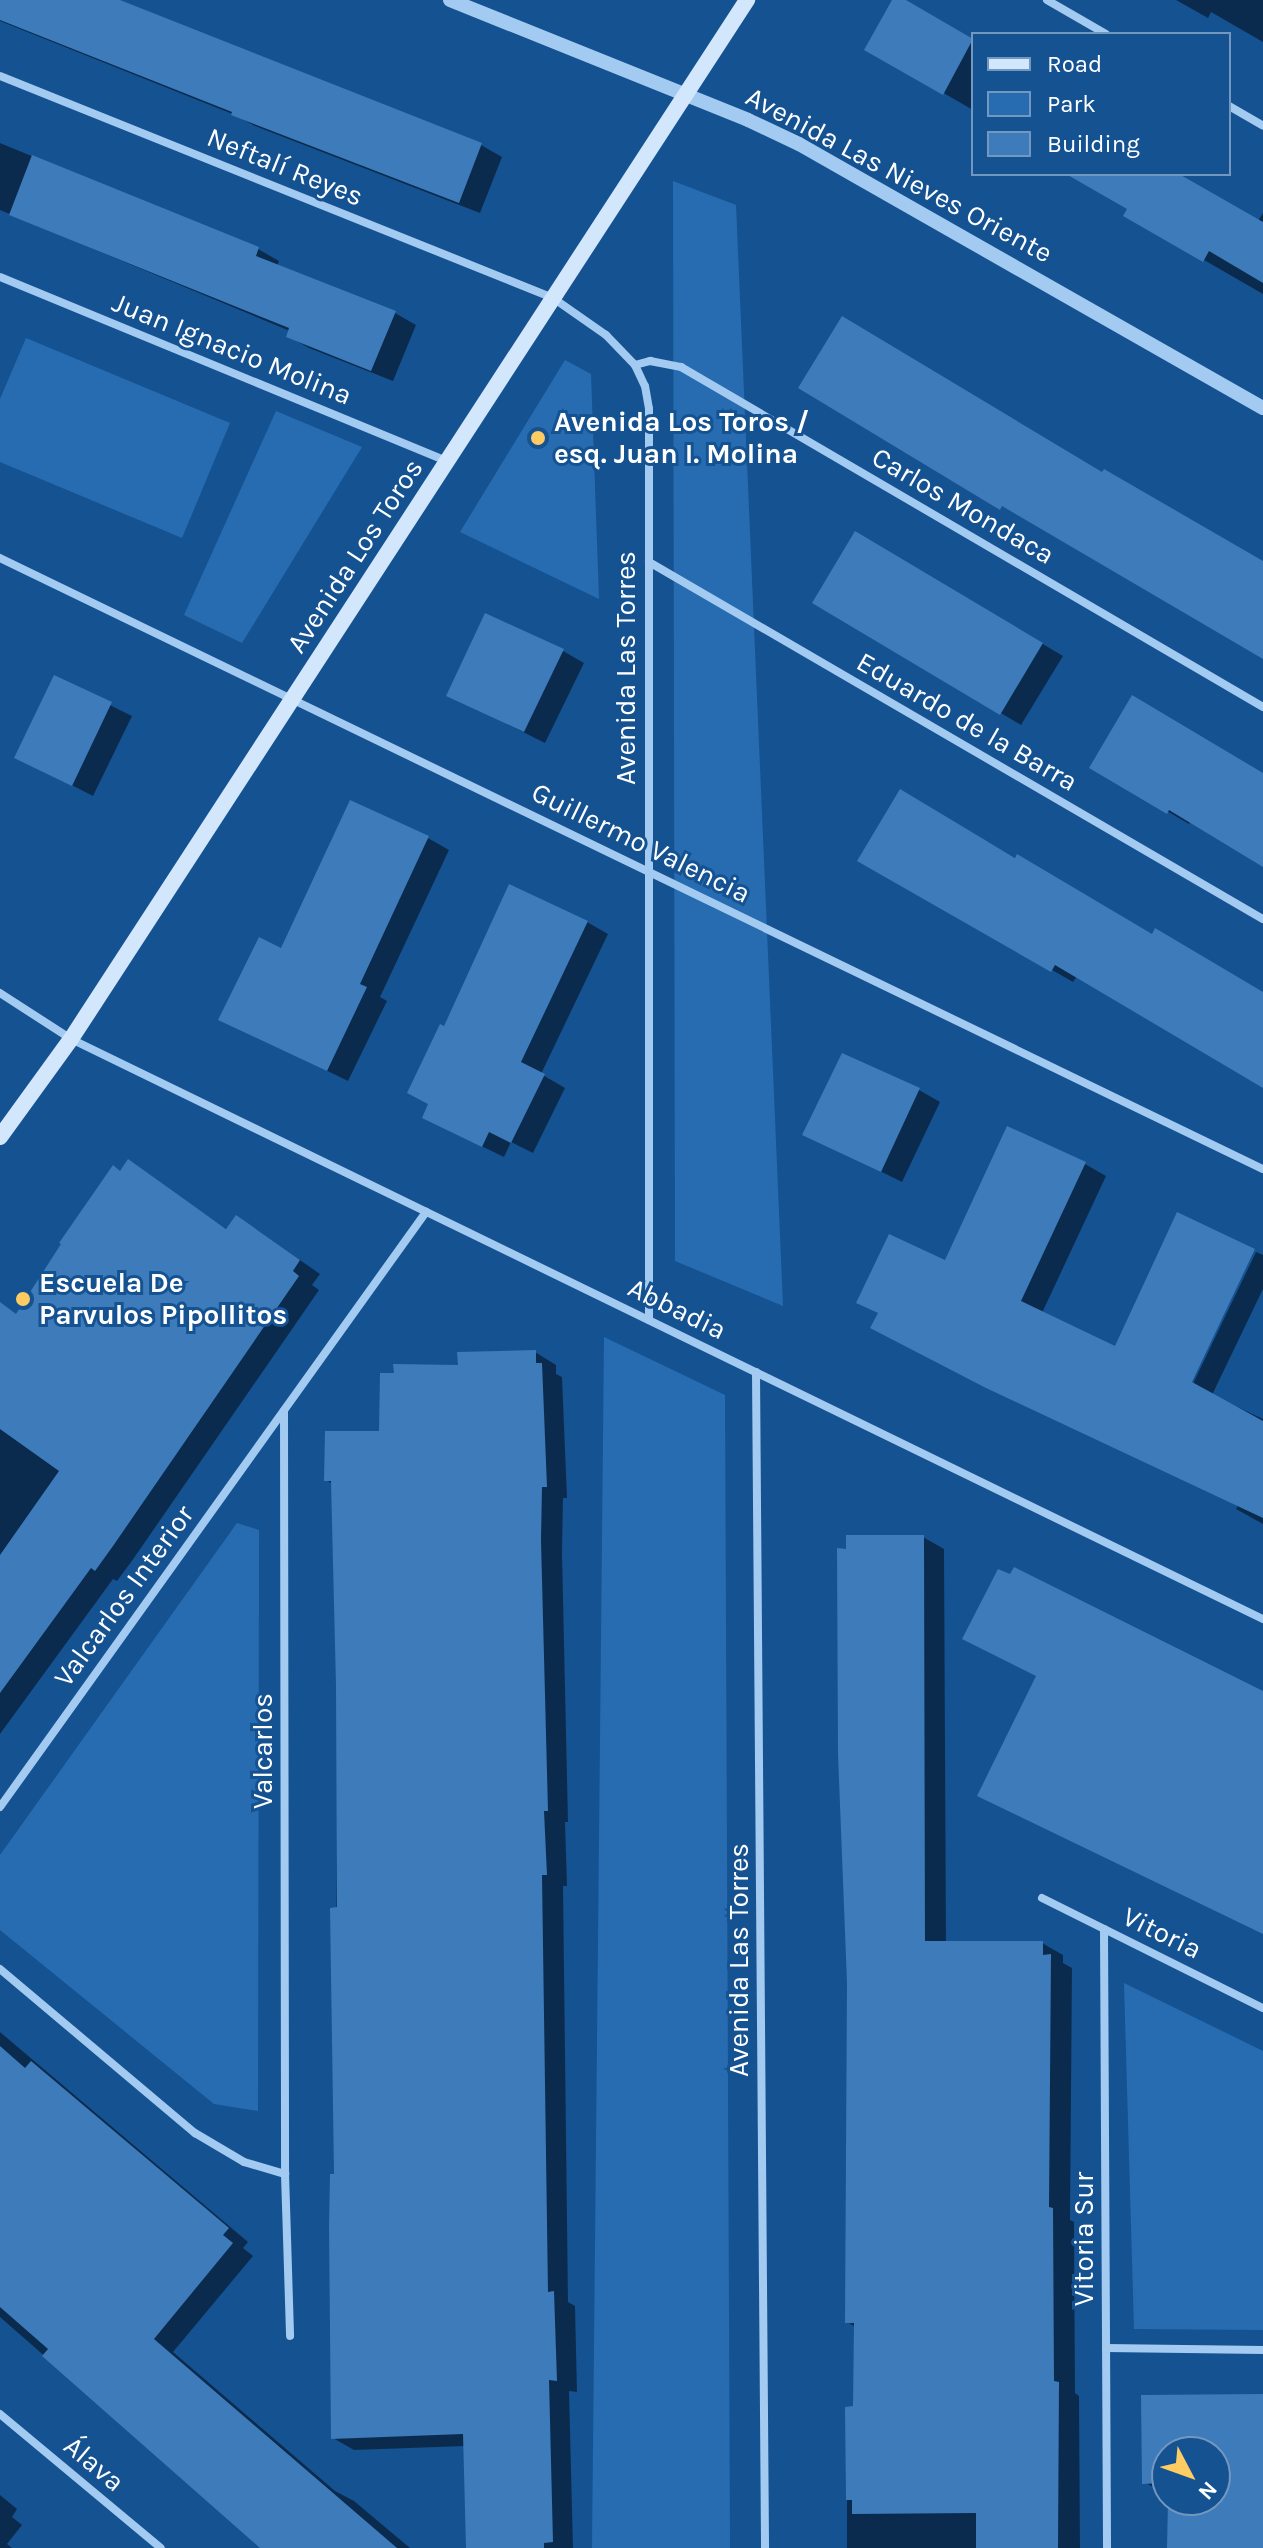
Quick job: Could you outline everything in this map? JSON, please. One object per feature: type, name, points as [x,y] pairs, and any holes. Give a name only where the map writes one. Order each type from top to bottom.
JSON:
[{"type":"main road","name":"Avenida Los Toros","points":[[0,1137],[71,1039],[747,0]]},
{"type":"street","name":"Avenida Las Nieves Oriente","points":[[450,0],[748,120],[844,168],[1263,408]]},
{"type":"street","points":[[1047,0],[1103,32]]},
{"type":"street","name":"Neftalí Reyes","points":[[0,76],[553,298]]},
{"type":"street","points":[[1231,107],[1263,126]]},
{"type":"street","name":"Juan Ignacio Molina","points":[[0,277],[448,461]]},
{"type":"street","name":"Avenida Las Torres","points":[[553,298],[606,335],[635,365],[649,409],[649,1320]]},
{"type":"street","name":"Carlos Mondaca","points":[[635,365],[650,361],[681,367],[1263,707]]},
{"type":"street","name":"Guillermo Valencia","points":[[0,558],[1263,1169]]},
{"type":"street","name":"Eduardo de la Barra","points":[[649,562],[1263,919]]},
{"type":"street","name":"Abbadia","points":[[0,993],[71,1039],[1263,1619]]},
{"type":"street","points":[[284,1411],[426,1212]]},
{"type":"street","name":"Avenida Las Torres","points":[[756,1372],[765,2548]]},
{"type":"street","name":"Valcarlos Interior","points":[[0,1807],[284,1411]]},
{"type":"street","name":"Valcarlos","points":[[284,1411],[285,2174],[290,2336]]},
{"type":"street","name":"Vitoria","points":[[1042,1898],[1263,2008]]},
{"type":"street","name":"Vitoria Sur","points":[[1104,1929],[1107,2548]]},
{"type":"street","points":[[0,1969],[195,2133],[244,2162],[285,2174]]},
{"type":"street","points":[[1106,2348],[1263,2350]]},
{"type":"street","name":"Álava","points":[[0,2414],[161,2548]]},
{"type":"green space","points":[[673,181],[736,205],[783,1306],[675,1261]]},
{"type":"green space","points":[[26,338],[230,423],[182,538],[0,462],[0,399]]},
{"type":"green space","points":[[565,360],[591,374],[599,599],[460,532]]},
{"type":"green space","points":[[276,411],[362,447],[242,643],[184,615]]},
{"type":"green space","points":[[604,1337],[725,1395],[730,2548],[592,2548]]},
{"type":"green space","points":[[237,1523],[259,1530],[258,2111],[214,2104],[0,1930],[0,1855]]},
{"type":"green space","points":[[1124,1983],[1263,2051],[1263,2330],[1134,2329]]},
{"type":"building","points":[[0,0],[120,0],[482,143],[459,203],[231,115],[232,112],[0,20]]},
{"type":"building","points":[[892,0],[906,0],[971,38],[943,95],[864,50]]},
{"type":"building","points":[[32,155],[259,247],[256,256],[396,311],[371,371],[286,337],[289,328],[9,215]]},
{"type":"building","points":[[1069,176],[1182,176],[1263,222],[1263,283],[1209,251],[1203,262],[1123,216],[1127,209]]},
{"type":"building","points":[[842,316],[1102,472],[1104,469],[1263,561],[1263,659],[1002,506],[1000,510],[798,388]]},
{"type":"building","points":[[855,531],[1043,643],[1000,715],[812,603]]},
{"type":"building","points":[[485,613],[564,649],[524,732],[446,696]]},
{"type":"building","points":[[54,675],[112,702],[72,786],[14,758]]},
{"type":"building","points":[[1132,695],[1263,773],[1263,867],[1169,810],[1167,814],[1089,768]]},
{"type":"building","points":[[900,789],[1015,858],[1017,854],[1152,934],[1155,928],[1263,992],[1263,1088],[1055,965],[1051,972],[857,861]]},
{"type":"building","points":[[350,800],[429,836],[360,984],[367,987],[327,1071],[218,1020],[259,937],[281,948]]},
{"type":"building","points":[[509,884],[588,921],[521,1062],[545,1074],[511,1143],[489,1132],[482,1147],[422,1118],[428,1104],[407,1093],[440,1024],[444,1026]]},
{"type":"building","points":[[842,1053],[920,1088],[881,1172],[802,1135]]},
{"type":"building","points":[[1007,1126],[1086,1162],[1021,1301],[1115,1346],[1177,1212],[1255,1249],[1192,1382],[1263,1421],[1263,1518],[986,1388],[870,1328],[878,1313],[856,1303],[889,1234],[945,1260]]},
{"type":"building","points":[[128,1159],[226,1229],[236,1215],[300,1260],[293,1271],[299,1276],[113,1546],[95,1571],[91,1568],[0,1693],[0,1555],[59,1471],[0,1429],[0,1302],[16,1314],[59,1243],[113,1165],[120,1171]]},
{"type":"building","points":[[536,1350],[536,1363],[542,1363],[547,1487],[542,1487],[541,1540],[548,1811],[544,1811],[547,1875],[542,1875],[548,2292],[554,2291],[557,2381],[549,2380],[553,2542],[544,2543],[544,2548],[466,2548],[463,2434],[331,2439],[329,2226],[330,2174],[334,2174],[330,1908],[337,1907],[336,1686],[331,1481],[324,1481],[325,1431],[379,1431],[380,1373],[394,1373],[393,1364],[458,1365],[457,1352]]},
{"type":"building","points":[[846,1535],[924,1535],[925,1941],[1043,1941],[1043,1955],[1051,1954],[1049,2207],[1053,2208],[1054,2381],[1059,2382],[1058,2548],[976,2548],[976,2513],[852,2514],[852,2500],[846,2500],[845,2407],[853,2406],[854,2323],[845,2323],[847,1983],[838,1754],[837,1548],[846,1549]]},
{"type":"building","points":[[1014,1567],[1263,1691],[1263,1934],[977,1796],[1036,1676],[962,1639],[998,1569],[1010,1574]]},
{"type":"building","points":[[0,2046],[25,2068],[31,2061],[229,2228],[223,2235],[233,2243],[154,2339],[397,2548],[260,2548],[42,2356],[48,2349],[0,2307]]},
{"type":"building","points":[[1263,2394],[1263,2548],[1167,2548],[1168,2516],[1231,2516],[1231,2436],[1151,2436],[1151,2484],[1142,2484],[1141,2395]]},
{"type":"place","name":"Avenida Los Toros / esq. Juan I. Molina","points":[[538,438]]},
{"type":"place","name":"Escuela De Parvulos Pipollitos","points":[[23,1299]]}]
